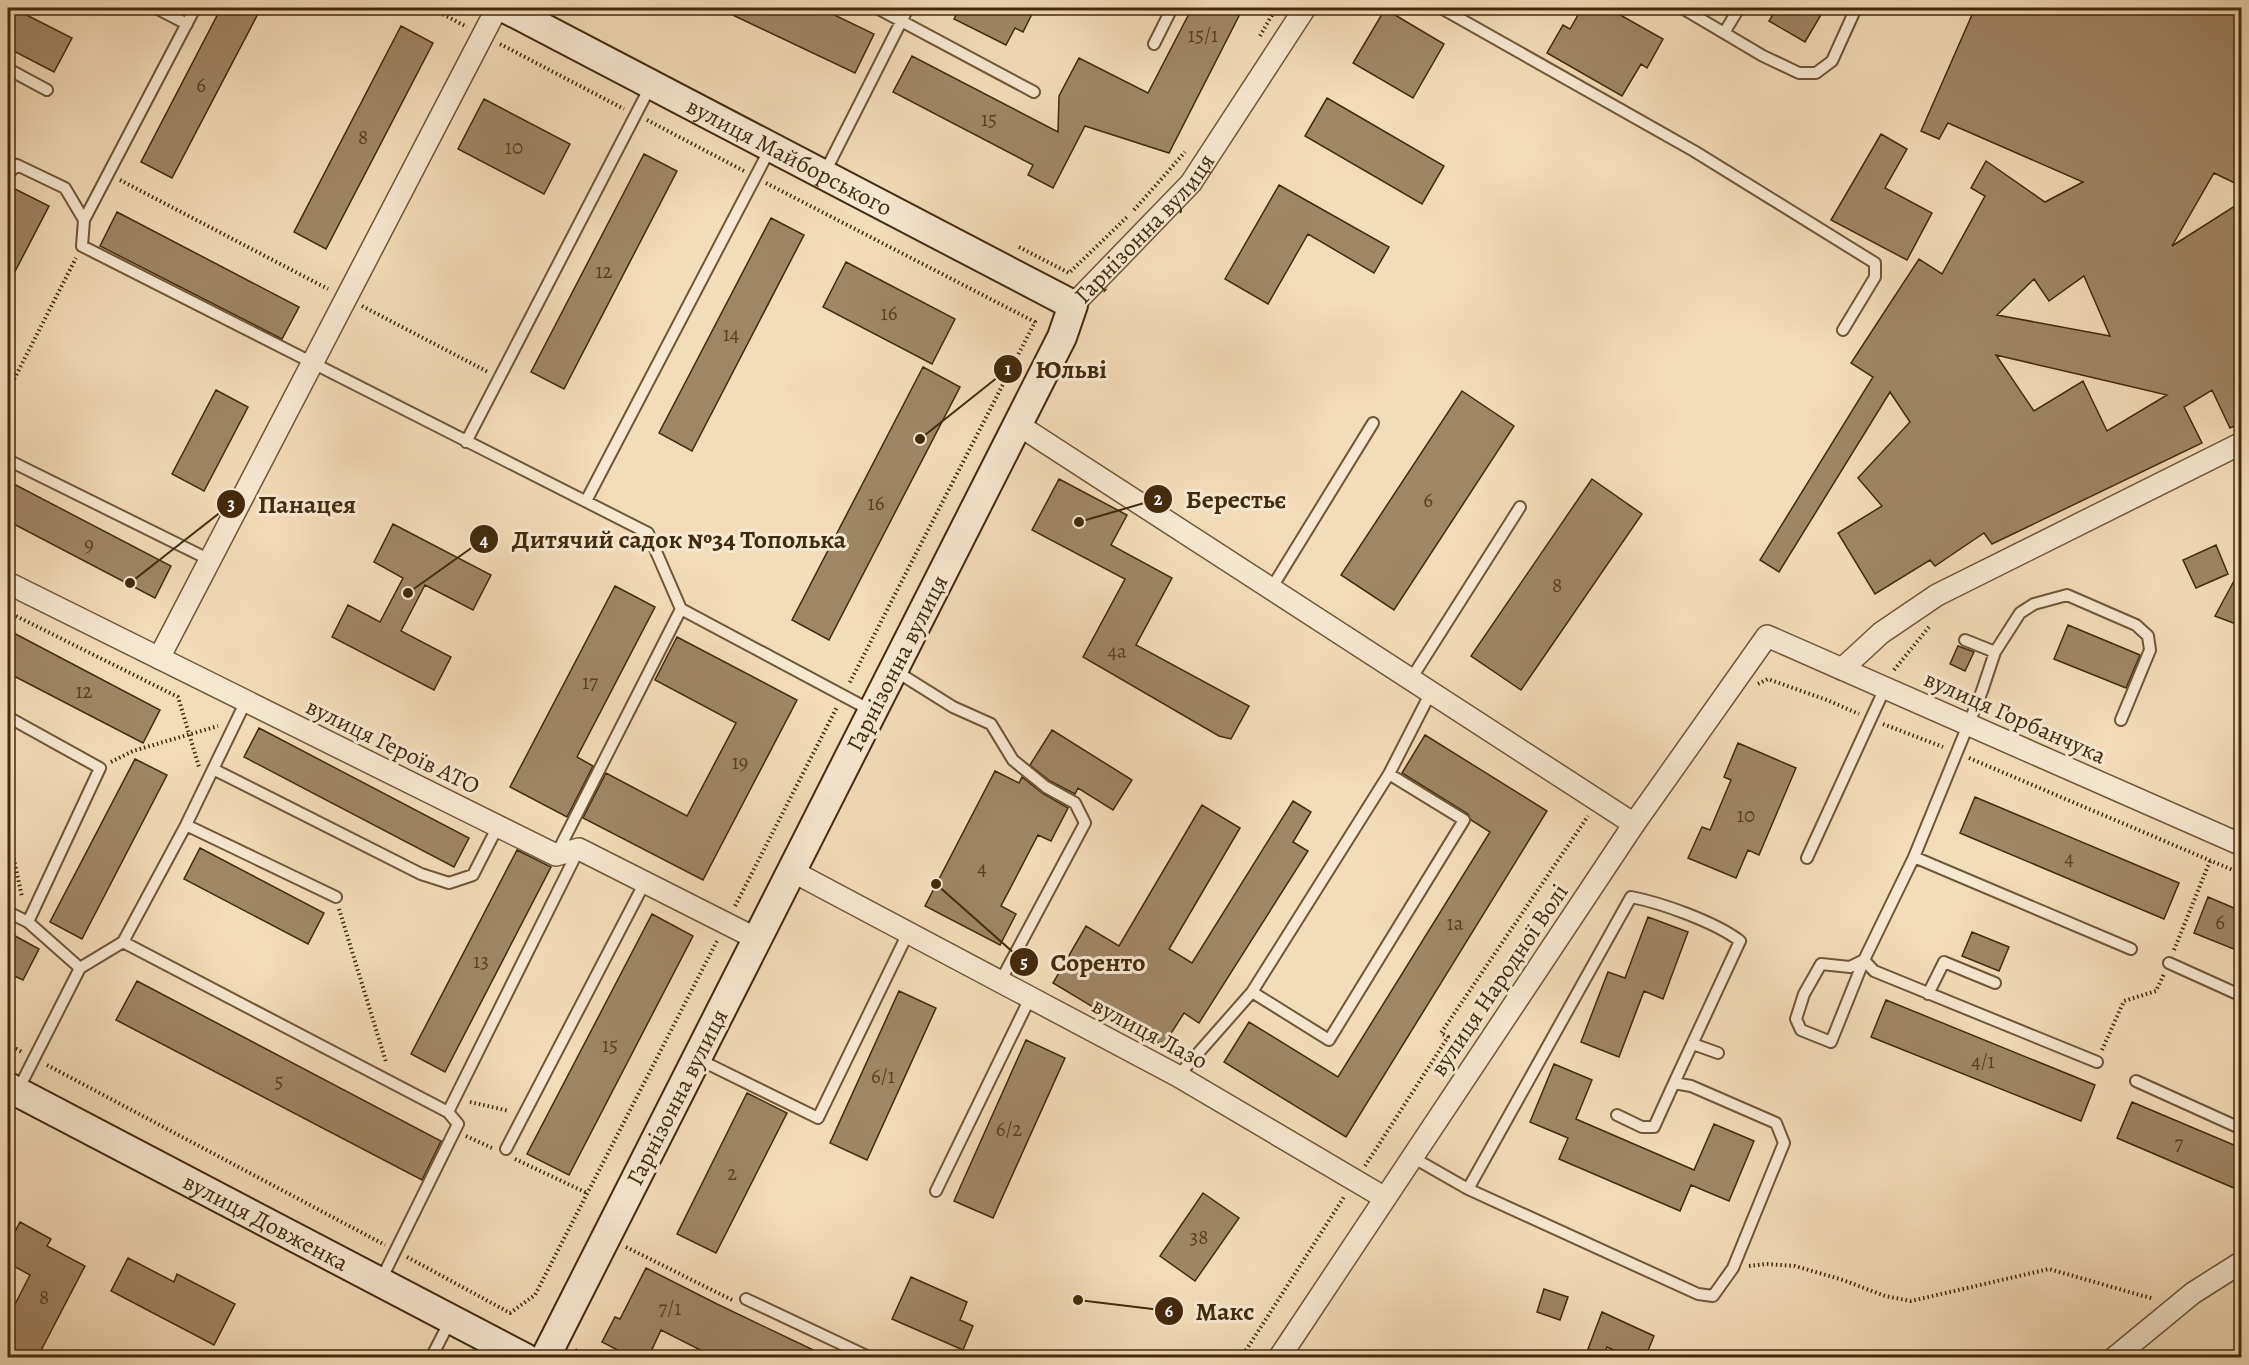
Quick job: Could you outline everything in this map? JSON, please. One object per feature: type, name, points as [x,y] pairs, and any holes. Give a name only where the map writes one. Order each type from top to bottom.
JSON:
[{"type":"street","name":"Гарнізонна вулиця","points":[[545,1358],[1062,337],[1073,305],[1191,183],[1305,8]]},
{"type":"street","points":[[159,658],[483,35],[510,9]]},
{"type":"street","name":"вулиця Майборського","points":[[510,9],[1073,305]]},
{"type":"street","points":[[1017,424],[1634,824]]},
{"type":"street","points":[[1842,669],[1881,633],[1937,595],[2241,443]]},
{"type":"street","name":"вулиця Героїв АТО","points":[[8,583],[556,855]]},
{"type":"street","name":"вулиця Горбанчука","points":[[1767,636],[2241,845]]},
{"type":"street","name":"вулиця Народної Волі","points":[[1279,1358],[1634,824],[1767,636]]},
{"type":"street","points":[[556,855],[579,849],[757,939]]},
{"type":"street","name":"вулиця Лазо","points":[[792,871],[1178,1076],[1385,1198]]},
{"type":"street","name":"вулиця Довженка","points":[[12,1090],[525,1358]]},
{"type":"street","points":[[2114,1358],[2193,1293],[2241,1265]]},
{"type":"lane","points":[[156,8],[187,24]]},
{"type":"lane","points":[[195,8],[84,220],[82,246],[648,533],[681,609],[872,711]]},
{"type":"lane","points":[[877,8],[1034,92]]},
{"type":"lane","points":[[824,174],[908,8]]},
{"type":"lane","points":[[1154,44],[1172,8]]},
{"type":"lane","points":[[1442,8],[1694,151],[1875,263],[1875,277],[1843,330]]},
{"type":"lane","points":[[1682,8],[1763,56],[1799,73],[1816,72],[1832,61],[1856,8]]},
{"type":"lane","points":[[1724,33],[1739,8]]},
{"type":"lane","points":[[8,69],[47,90]]},
{"type":"lane","points":[[466,442],[652,84]]},
{"type":"lane","points":[[586,501],[771,147]]},
{"type":"lane","points":[[8,174],[17,165],[65,188],[84,220]]},
{"type":"lane","points":[[1271,589],[1373,423]]},
{"type":"lane","points":[[8,460],[210,560]]},
{"type":"lane","points":[[1411,679],[1520,507]]},
{"type":"lane","points":[[1864,960],[1850,967],[1821,964],[1804,994],[1796,1018],[1801,1030],[1831,1042],[1864,960],[1914,857],[1995,652],[2020,613],[2034,604],[2067,595],[2136,625],[2148,636],[2150,650],[2121,720]]},
{"type":"lane","points":[[556,855],[681,609]]},
{"type":"lane","points":[[1965,640],[1995,652]]},
{"type":"lane","points":[[894,669],[953,707],[991,724],[1013,760],[1046,788],[1075,803],[1085,823],[1000,982]]},
{"type":"lane","points":[[1807,858],[1885,688]]},
{"type":"lane","points":[[1178,1076],[1252,992],[1389,774],[1431,692]]},
{"type":"lane","points":[[12,1090],[80,968],[123,942],[186,825],[246,701]]},
{"type":"lane","points":[[8,717],[100,768],[28,922]]},
{"type":"lane","points":[[213,768],[421,874],[449,883],[473,875],[498,826]]},
{"type":"lane","points":[[1252,992],[1329,1040],[1464,820],[1389,774]]},
{"type":"lane","points":[[186,825],[336,897]]},
{"type":"lane","points":[[447,1112],[579,849]]},
{"type":"lane","points":[[1914,857],[2131,949]]},
{"type":"lane","points":[[502,1151],[524,1115],[645,882]]},
{"type":"lane","points":[[1468,1189],[1631,897],[1655,902],[1723,930],[1740,940],[1654,1127],[1642,1127],[1617,1115]]},
{"type":"lane","points":[[8,912],[28,922],[80,968]]},
{"type":"lane","points":[[697,1058],[818,1118],[908,933]]},
{"type":"lane","points":[[123,942],[447,1112],[458,1124],[380,1282]]},
{"type":"lane","points":[[1864,960],[1874,971],[2097,1062]]},
{"type":"lane","points":[[1928,994],[1944,962],[1995,983]]},
{"type":"lane","points":[[2169,963],[2241,996]]},
{"type":"lane","points":[[936,1191],[1030,998]]},
{"type":"lane","points":[[1693,1044],[1718,1053]]},
{"type":"lane","points":[[2136,1081],[2241,1129]]},
{"type":"lane","points":[[1412,1157],[1468,1189],[1698,1294],[1713,1296],[1733,1268],[1784,1143],[1776,1124],[1691,1086],[1674,1083]]},
{"type":"lane","points":[[746,1299],[871,1358]]},
{"type":"lane","points":[[431,1358],[451,1319]]},
{"type":"path","points":[[431,8],[1018,314]]},
{"type":"path","points":[[1260,37],[1276,8]]},
{"type":"path","points":[[1013,244],[1069,273],[1131,213],[1185,152]]},
{"type":"path","points":[[108,174],[499,378]]},
{"type":"path","points":[[8,391],[82,246]]},
{"type":"path","points":[[8,612],[178,697],[205,786]]},
{"type":"path","points":[[1754,686],[1768,679],[1827,700],[1870,720],[1956,752],[2241,874]]},
{"type":"path","points":[[100,768],[133,751],[237,721]]},
{"type":"path","points":[[1241,1358],[1448,1037],[1441,1033],[1598,800]]},
{"type":"path","points":[[8,832],[28,922]]},
{"type":"path","points":[[2097,1062],[2124,1001],[2156,991],[2210,861]]},
{"type":"path","points":[[336,897],[393,1083]]},
{"type":"path","points":[[454,1098],[524,1115]]},
{"type":"path","points":[[454,1131],[502,1151],[587,1193]]},
{"type":"path","points":[[625,1247],[744,1306],[746,1299]]},
{"type":"path","points":[[1733,1268],[1767,1264],[1796,1266],[1885,1296],[1911,1301],[2049,1269],[2151,1299],[2193,1293]]},
{"type":"building","points":[[8,8],[13,8],[72,38],[54,72],[8,48]]},
{"type":"building","points":[[221,8],[261,8],[172,178],[141,162]]},
{"type":"building","points":[[718,8],[820,8],[874,34],[855,73]]},
{"type":"building","points":[[960,8],[1035,8],[1023,32],[1015,28],[1006,45],[954,19]]},
{"type":"building","points":[[1192,8],[1243,8],[1169,153],[1085,126],[1053,188],[1028,175],[1033,165],[893,92],[912,56],[1058,132],[1059,96],[1079,58],[1148,93]]},
{"type":"building","points":[[1582,8],[1608,8],[1663,39],[1647,68],[1641,64],[1622,96],[1547,53],[1563,25],[1570,29]]},
{"type":"building","points":[[1777,8],[1825,8],[1805,42],[1769,21]]},
{"type":"building","points":[[1975,8],[2227,8],[2241,14],[2241,186],[2214,173],[2172,246],[2241,202],[2241,423],[2230,428],[2212,390],[2184,407],[2202,443],[1992,544],[1984,533],[1935,566],[1930,560],[1875,594],[1838,533],[1882,506],[1858,478],[1910,422],[1890,392],[1779,572],[1760,560],[1873,377],[1851,363],[1919,259],[1942,274],[1985,196],[1971,188],[1986,161],[2045,202],[2083,182],[1948,123],[1939,139],[1921,131]],"holes":[[[2084,276],[2110,336],[1997,315],[2034,279],[2049,301]],[[1996,355],[2086,376],[2167,395],[2107,431],[2083,381],[2034,411]]]},
{"type":"building","points":[[1385,9],[1444,44],[1413,98],[1353,63]]},
{"type":"building","points":[[401,26],[433,43],[326,249],[294,232]]},
{"type":"building","points":[[1327,98],[1444,166],[1422,204],[1305,136]]},
{"type":"building","points":[[484,99],[570,144],[544,194],[458,149]]},
{"type":"building","points":[[1881,134],[1907,149],[1885,188],[1932,213],[1907,260],[1831,220]]},
{"type":"building","points":[[644,154],[677,171],[564,389],[531,372]]},
{"type":"building","points":[[1279,185],[1389,247],[1374,273],[1308,234],[1268,304],[1225,279]]},
{"type":"building","points":[[13,188],[49,206],[8,285],[8,199]]},
{"type":"building","points":[[117,212],[299,307],[282,339],[100,246]]},
{"type":"building","points":[[771,218],[804,235],[692,451],[659,433]]},
{"type":"building","points":[[846,262],[955,319],[932,364],[823,307]]},
{"type":"building","points":[[923,367],[960,387],[829,640],[792,620]]},
{"type":"building","points":[[216,390],[248,407],[204,491],[172,474]]},
{"type":"building","points":[[1462,391],[1514,426],[1394,610],[1341,575]]},
{"type":"building","points":[[1059,479],[1127,515],[1111,545],[1172,578],[1136,645],[1249,706],[1231,739],[1219,736],[1083,657],[1125,579],[1032,530]]},
{"type":"building","points":[[1592,479],[1642,514],[1521,690],[1471,656]]},
{"type":"building","points":[[8,481],[171,566],[155,598],[8,521]]},
{"type":"building","points":[[393,524],[491,575],[473,610],[425,585],[401,631],[451,657],[434,690],[332,637],[348,605],[380,622],[403,578],[374,562]]},
{"type":"building","points":[[2216,545],[2228,574],[2196,588],[2183,560]]},
{"type":"building","points":[[2241,568],[2241,626],[2215,616]]},
{"type":"building","points":[[615,586],[655,607],[577,757],[593,766],[567,817],[510,787]]},
{"type":"building","points":[[2068,625],[2140,655],[2126,688],[2054,659]]},
{"type":"building","points":[[8,630],[160,710],[143,743],[8,673]]},
{"type":"building","points":[[677,637],[797,700],[703,880],[583,818],[606,773],[687,816],[736,723],[655,680]]},
{"type":"building","points":[[1958,646],[1974,652],[1965,671],[1950,664]]},
{"type":"building","points":[[259,728],[469,838],[454,867],[244,757]]},
{"type":"building","points":[[1052,730],[1132,780],[1113,810],[1078,788],[1075,794],[1050,781],[1030,765]]},
{"type":"building","points":[[1425,735],[1547,811],[1346,1137],[1224,1062],[1249,1022],[1338,1077],[1490,832],[1471,820],[1468,814],[1402,773]]},
{"type":"building","points":[[1738,743],[1796,768],[1759,855],[1748,850],[1736,878],[1688,858],[1702,827],[1710,830],[1731,780],[1724,777]]},
{"type":"building","points":[[135,759],[167,775],[82,939],[50,922]]},
{"type":"building","points":[[995,771],[1019,783],[1022,777],[1042,793],[1068,808],[1051,841],[1038,835],[1001,906],[1016,914],[1000,945],[925,906]]},
{"type":"building","points":[[1975,797],[2179,883],[2164,919],[1960,833]]},
{"type":"building","points":[[1293,801],[1311,812],[1293,842],[1308,851],[1199,1023],[1184,1013],[1163,1046],[1125,1022],[1123,1025],[1053,983],[1086,926],[1119,946],[1202,805],[1240,828],[1169,949],[1192,963]]},
{"type":"building","points":[[200,848],[324,913],[308,944],[184,879]]},
{"type":"building","points":[[517,850],[551,867],[445,1072],[411,1054]]},
{"type":"building","points":[[2208,897],[2241,911],[2241,952],[2194,933]]},
{"type":"building","points":[[652,914],[693,936],[569,1175],[527,1154]]},
{"type":"building","points":[[1648,917],[1688,932],[1663,999],[1644,991],[1619,1057],[1581,1042],[1608,972],[1625,978]]},
{"type":"building","points":[[8,932],[39,949],[23,980],[8,973]]},
{"type":"building","points":[[1972,932],[2009,947],[1999,971],[1962,956]]},
{"type":"building","points":[[137,981],[441,1141],[422,1180],[116,1020]]},
{"type":"building","points":[[899,991],[936,1008],[867,1160],[830,1143]]},
{"type":"building","points":[[1886,1000],[2095,1085],[2081,1121],[1871,1037]]},
{"type":"building","points":[[1026,1040],[1065,1058],[993,1218],[954,1201]]},
{"type":"building","points":[[1554,1064],[1592,1080],[1576,1119],[1694,1170],[1714,1124],[1754,1141],[1729,1201],[1691,1185],[1680,1211],[1559,1159],[1568,1138],[1530,1122]]},
{"type":"building","points":[[747,1093],[787,1113],[716,1253],[677,1234]]},
{"type":"building","points":[[2132,1102],[2241,1148],[2241,1191],[2117,1138]]},
{"type":"building","points":[[1203,1193],[1239,1218],[1195,1281],[1160,1256]]},
{"type":"building","points":[[20,1222],[51,1239],[47,1246],[85,1266],[37,1358],[8,1358],[8,1318],[30,1275],[8,1263],[8,1245]]},
{"type":"building","points":[[128,1258],[174,1282],[177,1274],[235,1304],[214,1345],[111,1291]]},
{"type":"building","points":[[646,1268],[830,1358],[716,1358],[661,1330],[648,1358],[633,1358],[602,1342],[615,1317],[620,1319]]},
{"type":"building","points":[[911,1277],[967,1302],[960,1320],[973,1326],[963,1350],[892,1319]]},
{"type":"building","points":[[1544,1289],[1568,1297],[1560,1320],[1537,1312]]},
{"type":"building","points":[[1602,1312],[1654,1336],[1645,1358],[1632,1358],[1607,1347],[1604,1354],[1588,1349]]},
{"type":"place","name":"Юльві","points":[[920,439]]},
{"type":"place","name":"Берестьє","points":[[1079,522]]},
{"type":"place","name":"Панацея","points":[[130,583]]},
{"type":"place","name":"Дитячий садок №34 Тополька","points":[[408,593]]},
{"type":"place","name":"Соренто","points":[[936,884]]},
{"type":"place","name":"Макс","points":[[1078,1300]]}]
